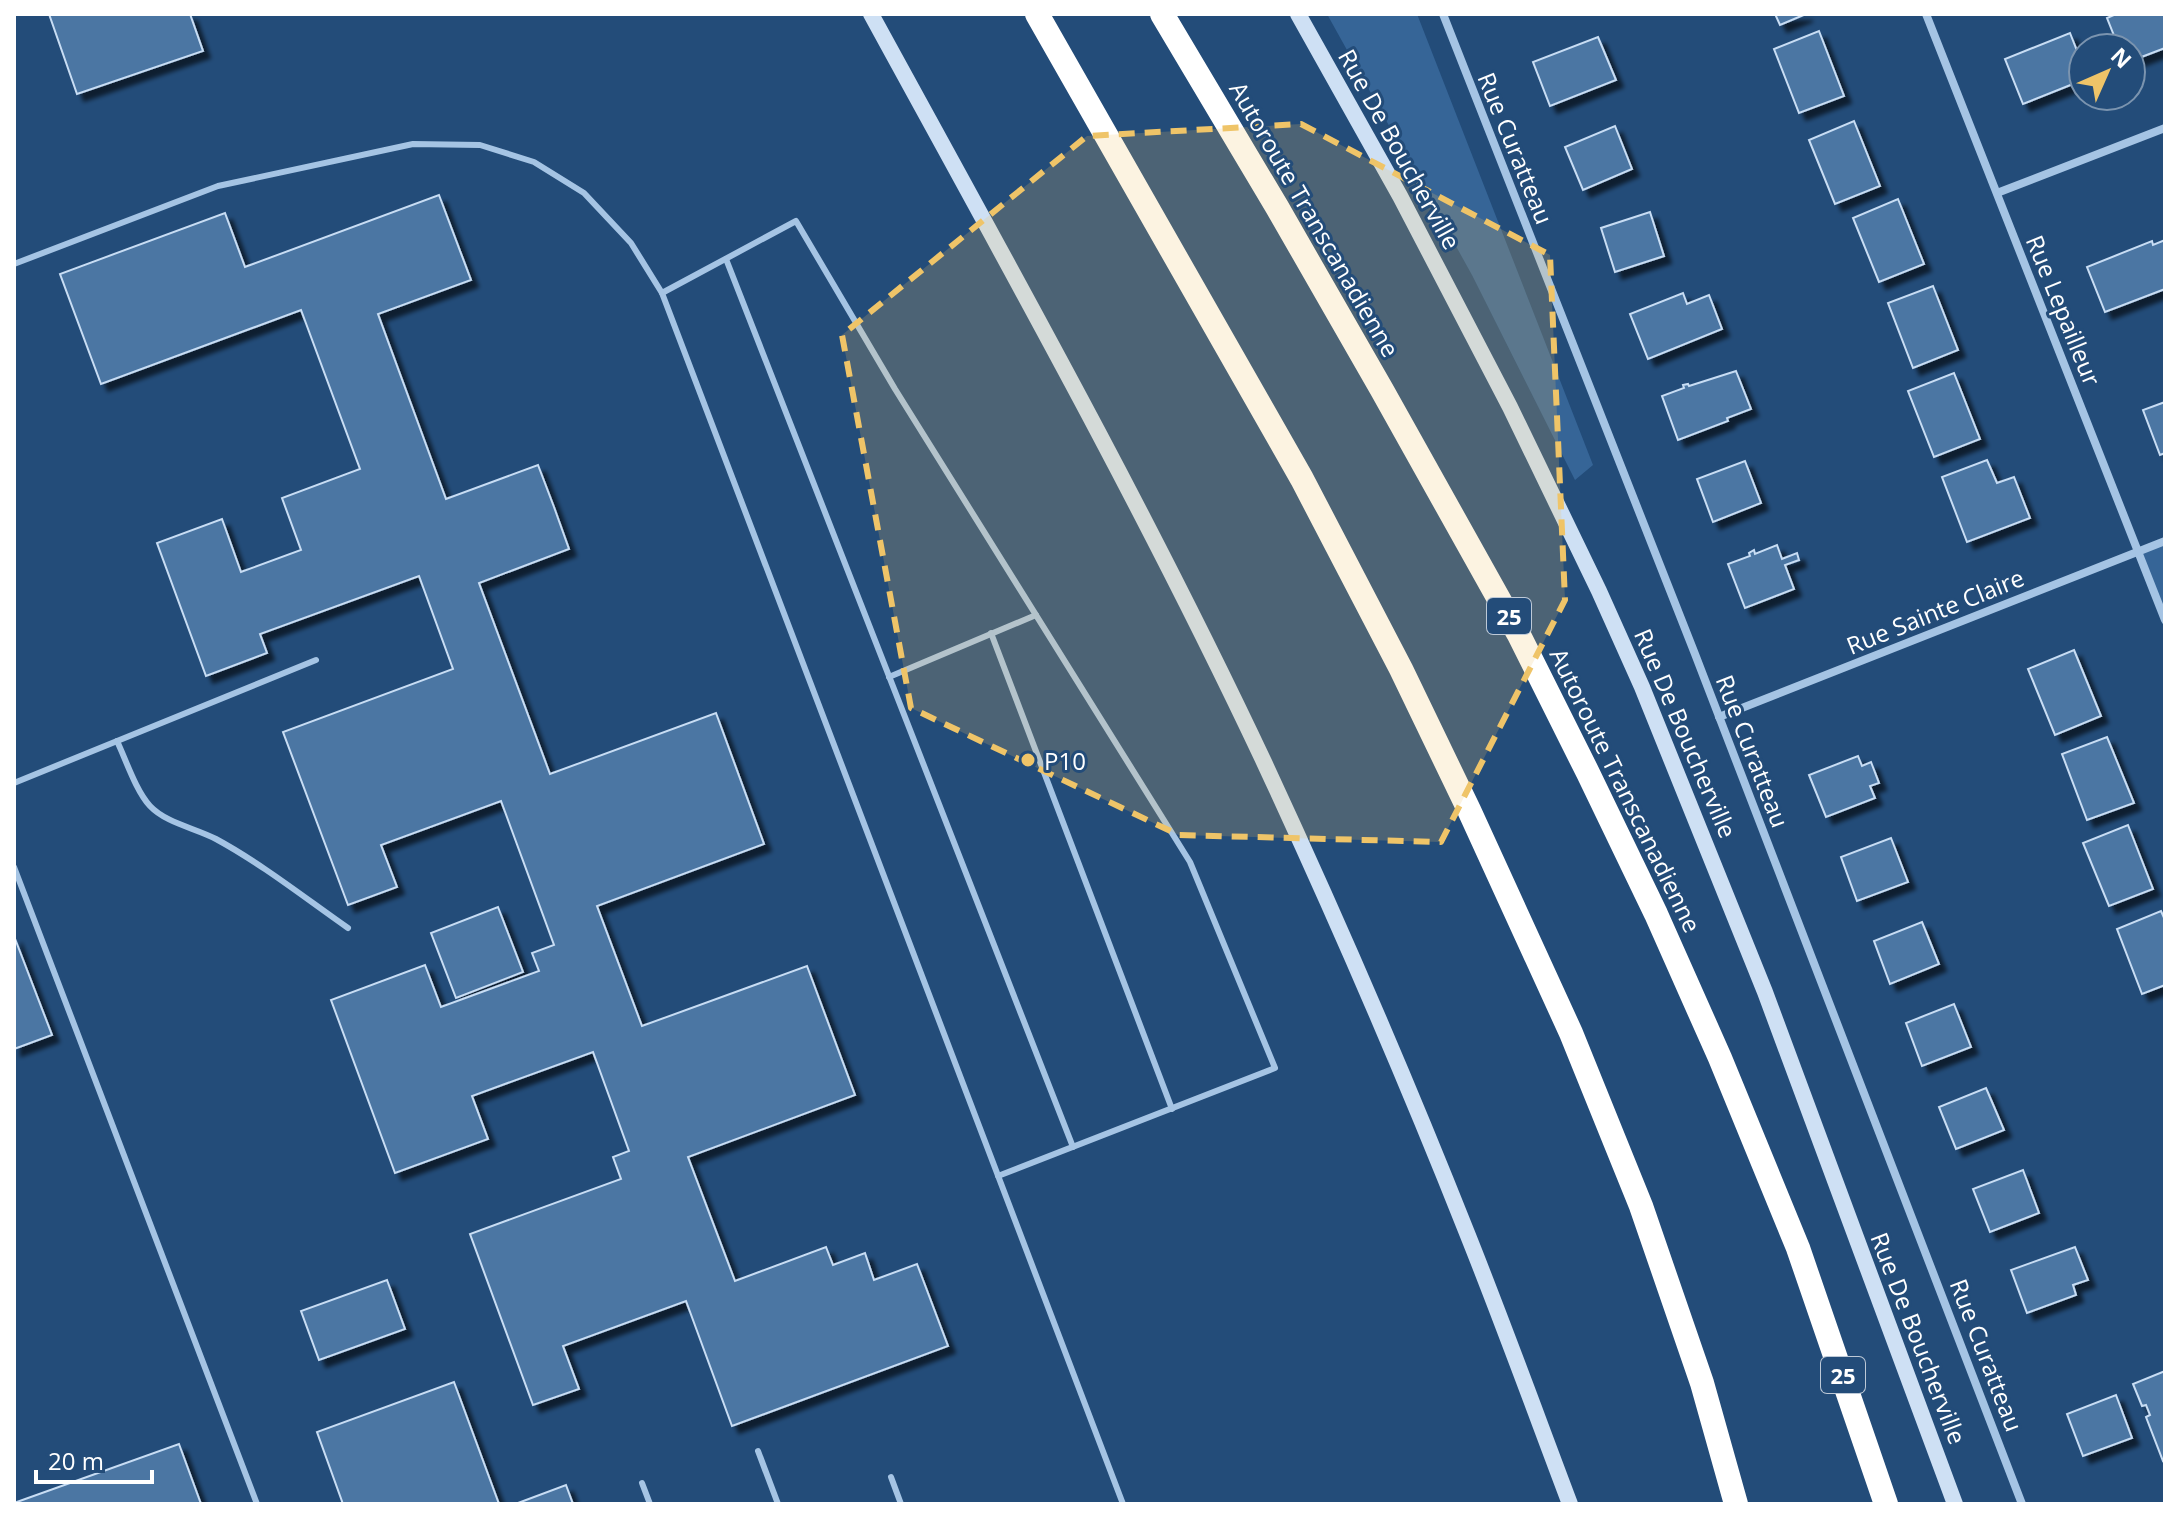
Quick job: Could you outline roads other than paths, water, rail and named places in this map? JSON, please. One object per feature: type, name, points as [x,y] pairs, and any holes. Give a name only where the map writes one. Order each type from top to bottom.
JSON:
[{"type":"highway","points":[[1037,14],[1302,479],[1401,669],[1482,837],[1571,1033],[1641,1206],[1702,1383],[1736,1504]]},
{"type":"highway","name":"Autoroute Transcanadienne","points":[[1162,14],[1285,220],[1519,635],[1643,886],[1720,1058],[1798,1248],[1886,1504]]},
{"type":"main road","points":[[871,14],[1110,453],[1201,631],[1275,787],[1356,965],[1420,1117],[1570,1504]]},
{"type":"main road","name":"Rue De Boucherville","points":[[1298,14],[1400,196],[1510,407],[1642,687],[1765,992],[1955,1504]]},
{"type":"street","name":"Rue Curatteau","points":[[1443,14],[1719,717],[2022,1504]]},
{"type":"street","name":"Rue Lepailleur","points":[[1926,14],[2165,620]]},
{"type":"street","points":[[1997,193],[2165,128]]},
{"type":"street","name":"Rue Sainte Claire","points":[[1719,717],[2165,541]]},
{"type":"lane","points":[[14,264],[218,186],[413,144],[480,145],[534,162],[584,193],[631,243],[662,293],[1123,1504]]},
{"type":"lane","points":[[662,293],[796,221],[895,389],[1190,862],[1275,1068],[998,1176]]},
{"type":"lane","points":[[726,259],[1073,1147]]},
{"type":"lane","points":[[889,677],[1036,615]]},
{"type":"lane","points":[[991,633],[1172,1109]]},
{"type":"lane","points":[[14,783],[316,660]]},
{"type":"lane","points":[[117,741],[151,807],[164,817],[214,838],[243,855],[348,928]]},
{"type":"lane","points":[[14,867],[257,1504]]},
{"type":"lane","points":[[758,1451],[778,1504]]},
{"type":"lane","points":[[891,1477],[901,1504]]},
{"type":"lane","points":[[642,1483],[650,1504]]},
{"type":"place","name":"P10","points":[[1028,760]]}]
